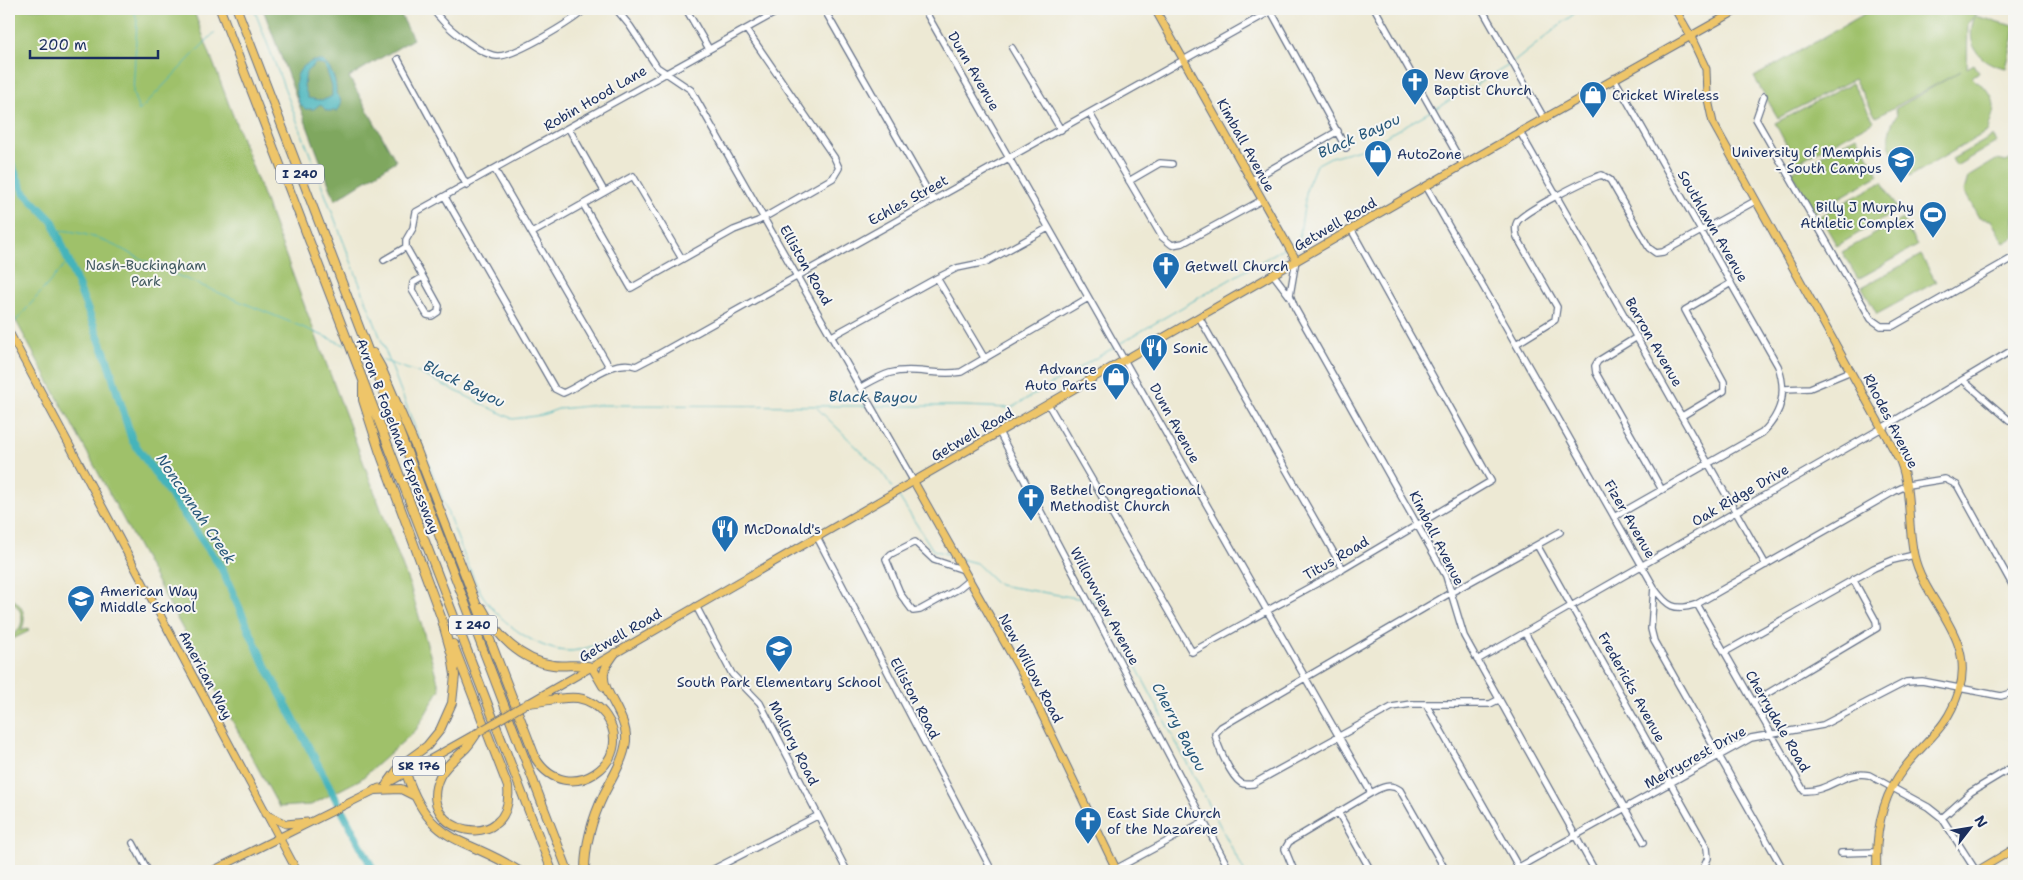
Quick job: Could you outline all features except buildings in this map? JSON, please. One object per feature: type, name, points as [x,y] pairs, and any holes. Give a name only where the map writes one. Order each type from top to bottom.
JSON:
[{"type":"highway","name":"Avron B Fogelman Expressway","points":[[220,9],[552,871]]},
{"type":"highway","name":"Avron B Fogelman Expressway","points":[[237,9],[568,871]]},
{"type":"highway","points":[[364,339],[386,380],[538,764],[551,775],[568,781],[585,779],[603,767],[611,754],[614,736],[609,721],[599,707],[589,701],[572,698],[526,704]]},
{"type":"highway","points":[[361,375],[363,400],[372,427],[441,617],[508,787],[508,806],[502,816],[489,828],[473,831],[458,828],[448,822],[439,811],[435,796],[438,781],[444,770],[465,750],[478,733]]},
{"type":"highway","points":[[459,561],[485,615],[512,646],[528,657],[546,664],[561,666],[579,664],[592,667],[612,699]]},
{"type":"highway","points":[[387,784],[401,765],[435,738],[449,713],[454,695],[455,676],[452,656],[441,617]]},
{"type":"highway","points":[[585,871],[585,852],[590,830],[625,748],[625,728],[603,674],[615,653]]},
{"type":"highway","points":[[406,773],[416,798],[430,820],[448,837],[519,871]]},
{"type":"highway","points":[[375,790],[401,788],[416,798]]},
{"type":"main road","name":"Kimball Avenue","points":[[1155,9],[1296,260]]},
{"type":"main road","name":"Rhodes Avenue","points":[[1675,9],[1706,69],[1707,95],[1713,123],[1900,461],[1908,486],[1914,556],[1954,632],[1960,655],[1960,690],[1951,713],[1941,730],[1904,768],[1892,787],[1884,805],[1876,852],[1877,871]]},
{"type":"main road","name":"Getwell Road","points":[[212,871],[387,784],[478,733],[1296,260],[1614,78],[1739,9]]},
{"type":"main road","name":"American Way","points":[[10,335],[278,839],[297,871]]},
{"type":"main road","name":"New Willow Road","points":[[914,482],[1032,692],[1115,871]]},
{"type":"main road","points":[[265,814],[286,824],[312,822]]},
{"type":"main road","points":[[1976,871],[2014,849]]},
{"type":"street","points":[[433,9],[446,24],[468,42],[486,53],[498,56],[519,49],[570,21],[585,9]]},
{"type":"street","name":"Elliston Road","points":[[616,9],[630,26],[650,60],[664,72],[683,82],[691,90],[798,275],[914,482]]},
{"type":"street","points":[[686,9],[709,50]]},
{"type":"street","name":"Robin Hood Lane","points":[[406,247],[406,240],[415,224],[414,215],[420,210],[467,186],[569,129],[664,72],[709,50],[780,9]]},
{"type":"street","points":[[824,9],[933,200]]},
{"type":"street","name":"Dunn Avenue","points":[[924,9],[1088,298],[1121,352],[1337,737],[1371,793]]},
{"type":"street","points":[[1375,9],[1463,165]]},
{"type":"street","points":[[1482,9],[1544,118]]},
{"type":"street","points":[[1271,10],[1346,148]]},
{"type":"street","name":"Echles Street","points":[[445,197],[555,389],[563,393],[610,368],[627,363],[636,366],[1008,157],[1061,130],[1185,61],[1271,10]]},
{"type":"street","points":[[583,204],[631,288],[734,230],[764,217],[833,178],[839,168],[746,29]]},
{"type":"street","points":[[1012,48],[1061,130]]},
{"type":"street","points":[[398,59],[467,186]]},
{"type":"street","name":"Southlawn Avenue","points":[[1614,78],[1778,366],[1784,389]]},
{"type":"street","points":[[1764,96],[1756,119],[1862,304],[1876,324],[1893,326],[2014,257]]},
{"type":"street","points":[[1090,114],[1162,237],[1172,245],[1183,243],[1262,200]]},
{"type":"street","points":[[569,129],[604,191]]},
{"type":"street","points":[[1252,180],[1338,131]]},
{"type":"street","name":"Barron Avenue","points":[[1520,132],[1710,463],[1735,512],[1766,565]]},
{"type":"street","points":[[1129,181],[1160,163],[1172,164]]},
{"type":"street","points":[[495,170],[610,368]]},
{"type":"street","points":[[1516,344],[1555,320],[1558,314],[1557,307],[1517,237],[1515,229],[1516,223],[1557,196],[1602,175],[1610,180],[1649,248],[1656,253],[1663,252],[1755,201]]},
{"type":"street","points":[[532,233],[632,176],[682,259]]},
{"type":"street","name":"Fizer Avenue","points":[[1426,186],[1654,587],[1662,599],[1675,607],[1684,608],[1696,604]]},
{"type":"street","points":[[832,336],[957,268],[986,262],[1048,228]]},
{"type":"street","name":"Titus Road","points":[[1048,404],[1192,652],[1267,612],[1418,526],[1491,482],[1351,229]]},
{"type":"street","points":[[384,260],[406,247],[423,277],[439,306],[438,312],[432,316],[427,315],[412,290],[414,283],[423,277]]},
{"type":"street","points":[[1292,298],[1296,260]]},
{"type":"street","name":"Kimball Avenue","points":[[1273,274],[1292,298],[1295,308],[1446,576],[1464,636],[1595,871]]},
{"type":"street","points":[[938,278],[985,359]]},
{"type":"street","points":[[1682,416],[1724,391],[1724,382],[1685,310],[1732,284]]},
{"type":"street","points":[[861,387],[889,373],[908,370],[945,375],[961,372],[1088,298]]},
{"type":"street","points":[[1199,317],[1342,569]]},
{"type":"street","points":[[1637,337],[1598,361],[1595,366],[1596,373],[1662,490]]},
{"type":"street","name":"Oak Ridge Drive","points":[[1477,660],[1964,381],[2014,349]]},
{"type":"street","points":[[1614,517],[1762,433],[1773,422],[1780,408],[1784,389],[1810,388],[1851,371]]},
{"type":"street","points":[[1964,381],[2009,420],[2014,421]]},
{"type":"street","name":"Willowview Avenue","points":[[999,432],[1230,871]]},
{"type":"street","points":[[1696,604],[1908,486],[1945,479],[1957,485],[2014,588]]},
{"type":"street","points":[[1498,700],[1490,704],[1427,706],[1411,704],[1392,707],[1252,784],[1243,784],[1236,780],[1216,744],[1215,734],[1221,727],[1452,592],[1560,532]]},
{"type":"street","name":"Elliston Road","points":[[816,537],[992,871]]},
{"type":"street","points":[[964,570],[934,560],[915,542],[891,554],[886,559],[901,595],[913,611],[928,606],[958,589],[969,580]]},
{"type":"street","name":"Fredericks Avenue","points":[[1537,545],[1707,848],[1708,858],[1702,871]]},
{"type":"street","points":[[1724,652],[1892,560],[1914,556]]},
{"type":"street","points":[[1753,702],[1876,628],[1876,621],[1853,580]]},
{"type":"street","points":[[1654,587],[1651,629],[1654,641],[1784,871]]},
{"type":"street","name":"Cherrydale Road","points":[[1696,604],[1804,791],[1818,792],[1844,778],[1861,773],[1869,775],[1928,807],[1942,818],[1955,835],[1976,871]]},
{"type":"street","name":"Mallory Road","points":[[696,606],[732,674],[760,703],[847,871]]},
{"type":"street","points":[[1525,633],[1644,842]]},
{"type":"street","name":"Merrycrest Drive","points":[[1512,871],[1672,784],[1751,738],[1770,733],[1823,725],[1906,682],[1922,681],[1960,690],[2001,696],[2014,692]]},
{"type":"street","points":[[1427,706],[1519,868]]},
{"type":"street","points":[[1942,818],[1971,792],[2014,766]]},
{"type":"street","points":[[1294,871],[1285,849],[1289,842],[1384,786],[1393,786],[1400,790],[1446,871]]},
{"type":"street","points":[[1338,812],[1371,871]]},
{"type":"street","points":[[710,871],[817,816]]},
{"type":"street","points":[[1115,871],[1203,822]]},
{"type":"street","points":[[133,843],[148,871]]},
{"type":"street","points":[[1840,853],[1876,852]]},
{"type":"green space","name":"Nash-Buckingham Park","points":[[9,9],[193,9],[411,589],[440,689],[416,730],[361,779],[311,805],[279,807],[9,308]]},
{"type":"green space","points":[[263,9],[398,9],[413,39],[349,77],[396,161],[335,200]]},
{"type":"green space","points":[[1873,9],[1981,9],[1968,23],[1967,68],[1974,64],[1979,72],[1972,77],[1985,88],[1993,101],[1994,111],[1988,131],[1909,177],[1906,171],[1913,167],[1900,160],[1891,150],[1889,144],[1891,126],[1897,114],[1895,109],[1961,71],[1876,117],[1854,79],[1778,118],[1754,77]]},
{"type":"green space","points":[[1975,16],[2014,26],[2014,36],[2006,68],[1988,62],[1976,51],[1971,35]]},
{"type":"green space","points":[[1852,83],[1874,121],[1796,163],[1775,123]]},
{"type":"green space","points":[[1857,136],[1879,175],[1815,212],[1792,172]]},
{"type":"green space","points":[[1993,136],[1997,142],[1956,166],[1952,159]]},
{"type":"green space","points":[[2014,158],[2014,237],[2004,243],[1991,220],[1979,218],[1964,191],[1968,177],[1996,160],[2006,162]]},
{"type":"green space","points":[[1882,182],[1898,210],[1837,246],[1820,216]]},
{"type":"green space","points":[[1902,219],[1917,246],[1858,279],[1842,252]]},
{"type":"green space","points":[[1921,255],[1936,282],[1877,314],[1862,287]]},
{"type":"green space","points":[[9,597],[18,603],[23,611],[24,621],[21,631],[28,628],[29,631],[9,641],[9,638],[19,630],[22,619],[19,608],[9,600]]},
{"type":"water","points":[[313,61],[323,61],[329,68],[335,80],[336,94],[341,102],[337,111],[327,111],[320,104],[314,109],[305,109],[299,103],[296,83],[298,73],[306,64]],"holes":[[[316,63],[325,66],[332,86],[332,96],[323,100],[308,98],[304,86],[306,72]]]},
{"type":"waterway","points":[[134,9],[137,21],[133,93],[139,111],[215,32]]},
{"type":"waterway","points":[[254,9],[467,563],[480,591],[505,621],[541,645],[554,649],[573,651],[594,646],[621,635]]},
{"type":"waterway","name":"Black Bayou","points":[[1514,62],[1580,9]]},
{"type":"waterway","name":"Black Bayou","points":[[1435,109],[1511,64]]},
{"type":"waterway","name":"Black Bayou","points":[[1292,244],[1299,240],[1307,187],[1316,165],[1331,157],[1367,147],[1431,111]]},
{"type":"waterway","name":"Nonconnah Creek","points":[[9,159],[23,191],[53,222],[107,359],[132,440],[221,567],[262,659],[374,871]]},
{"type":"waterway","name":"Black Bayou","points":[[56,230],[71,231],[98,239],[162,269],[345,345]]},
{"type":"waterway","name":"Black Bayou","points":[[1119,344],[1286,247]]},
{"type":"waterway","points":[[9,329],[68,261]]},
{"type":"waterway","name":"Black Bayou","points":[[874,406],[1011,408],[1113,348]]},
{"type":"waterway","name":"Black Bayou","points":[[356,349],[366,354]]},
{"type":"waterway","name":"Black Bayou","points":[[381,360],[419,373],[513,419],[542,415],[558,409],[598,405],[867,406]]},
{"type":"waterway","name":"Cherry Bayou","points":[[817,408],[882,472],[892,487]]},
{"type":"waterway","name":"Cherry Bayou","points":[[899,497],[933,550],[951,555]]},
{"type":"waterway","name":"Cherry Bayou","points":[[961,559],[976,563],[999,585],[1083,599]]},
{"type":"waterway","name":"Cherry Bayou","points":[[1091,600],[1102,602],[1244,871]]},
{"type":"place","name":"New Grove Baptist Church","points":[[1415,106]]},
{"type":"place","name":"Cricket Wireless","points":[[1593,119]]},
{"type":"place","name":"AutoZone","points":[[1378,178]]},
{"type":"place","name":"University of Memphis - South Campus","points":[[1901,184]]},
{"type":"place","name":"Billy J Murphy Athletic Complex","points":[[1933,239]]},
{"type":"place","name":"Getwell Church","points":[[1166,290]]},
{"type":"place","name":"Sonic","points":[[1154,372]]},
{"type":"place","name":"Advance Auto Parts","points":[[1116,401]]},
{"type":"place","name":"Bethel Congregational Methodist Church","points":[[1031,522]]},
{"type":"place","name":"McDonald's","points":[[725,553]]},
{"type":"place","name":"American Way Middle School","points":[[81,623]]},
{"type":"place","name":"South Park Elementary School","points":[[779,673]]},
{"type":"place","name":"East Side Church of the Nazarene","points":[[1088,845]]}]
